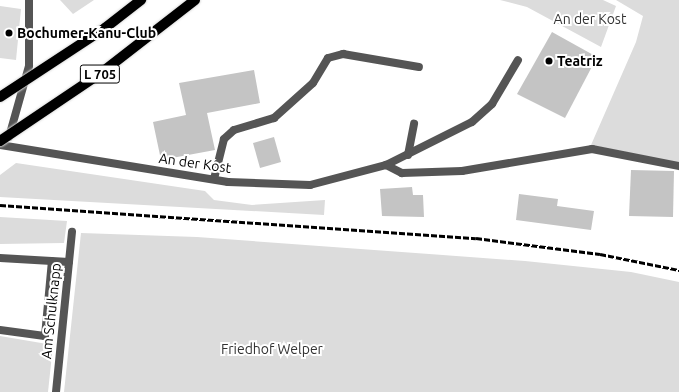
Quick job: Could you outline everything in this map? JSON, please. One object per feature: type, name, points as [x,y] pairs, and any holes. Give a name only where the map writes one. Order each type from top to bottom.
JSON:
[{"type":"main road","name":"L 705","points":[[0,97],[141,0]]},
{"type":"main road","name":"L 705","points":[[2,144],[101,73],[195,0]]},
{"type":"street","points":[[2,144],[29,66],[29,0]]},
{"type":"street","points":[[214,179],[224,139],[234,130],[274,118],[313,83],[328,58],[343,54],[419,67]]},
{"type":"street","name":"An der Kost","points":[[2,144],[214,179],[269,186],[310,185],[386,165],[472,122],[492,104],[518,60]]},
{"type":"street","points":[[408,155],[414,124]]},
{"type":"street","points":[[386,165],[402,173],[462,171],[592,150],[679,166]]},
{"type":"street","name":"Am Schulknapp","points":[[56,392],[72,232]]},
{"type":"street","points":[[0,258],[69,262]]},
{"type":"street","points":[[0,330],[45,336],[52,261]]},
{"type":"green space","points":[[60,0],[94,0],[73,14]]},
{"type":"green space","name":"An der Kost","points":[[500,0],[603,0],[616,6],[601,47],[527,7]]},
{"type":"green space","points":[[616,0],[679,0],[679,163],[591,145],[636,42],[643,16]]},
{"type":"green space","name":"Bochumer-Kanu-Club","points":[[0,6],[21,9],[16,60],[0,58]]},
{"type":"green space","points":[[16,163],[205,191],[214,200],[252,205],[325,200],[324,215],[0,197],[0,175]]},
{"type":"green space","points":[[0,217],[67,221],[64,243],[0,244]]},
{"type":"green space","name":"Friedhof Welper","points":[[81,233],[197,237],[525,261],[631,272],[679,282],[679,392],[64,392]]},
{"type":"green space","points":[[0,336],[53,345],[48,392],[0,392]]},
{"type":"building","name":"An der Kost","points":[[552,32],[597,57],[565,118],[517,94]]},
{"type":"building","points":[[254,70],[260,103],[207,113],[215,150],[161,160],[153,122],[186,115],[179,83]]},
{"type":"building","points":[[274,137],[281,162],[260,168],[253,143]]},
{"type":"building","points":[[631,170],[674,171],[673,217],[629,216]]},
{"type":"building","points":[[412,187],[413,195],[423,195],[424,217],[382,216],[380,189]]},
{"type":"building","points":[[519,194],[558,199],[557,206],[594,211],[591,230],[516,220]]},
{"type":"railway","points":[[0,205],[476,238],[600,254],[679,270]]},
{"type":"place","name":"Bochumer-Kanu-Club","points":[[9,33]]},
{"type":"place","name":"Teatriz","points":[[549,61]]}]
